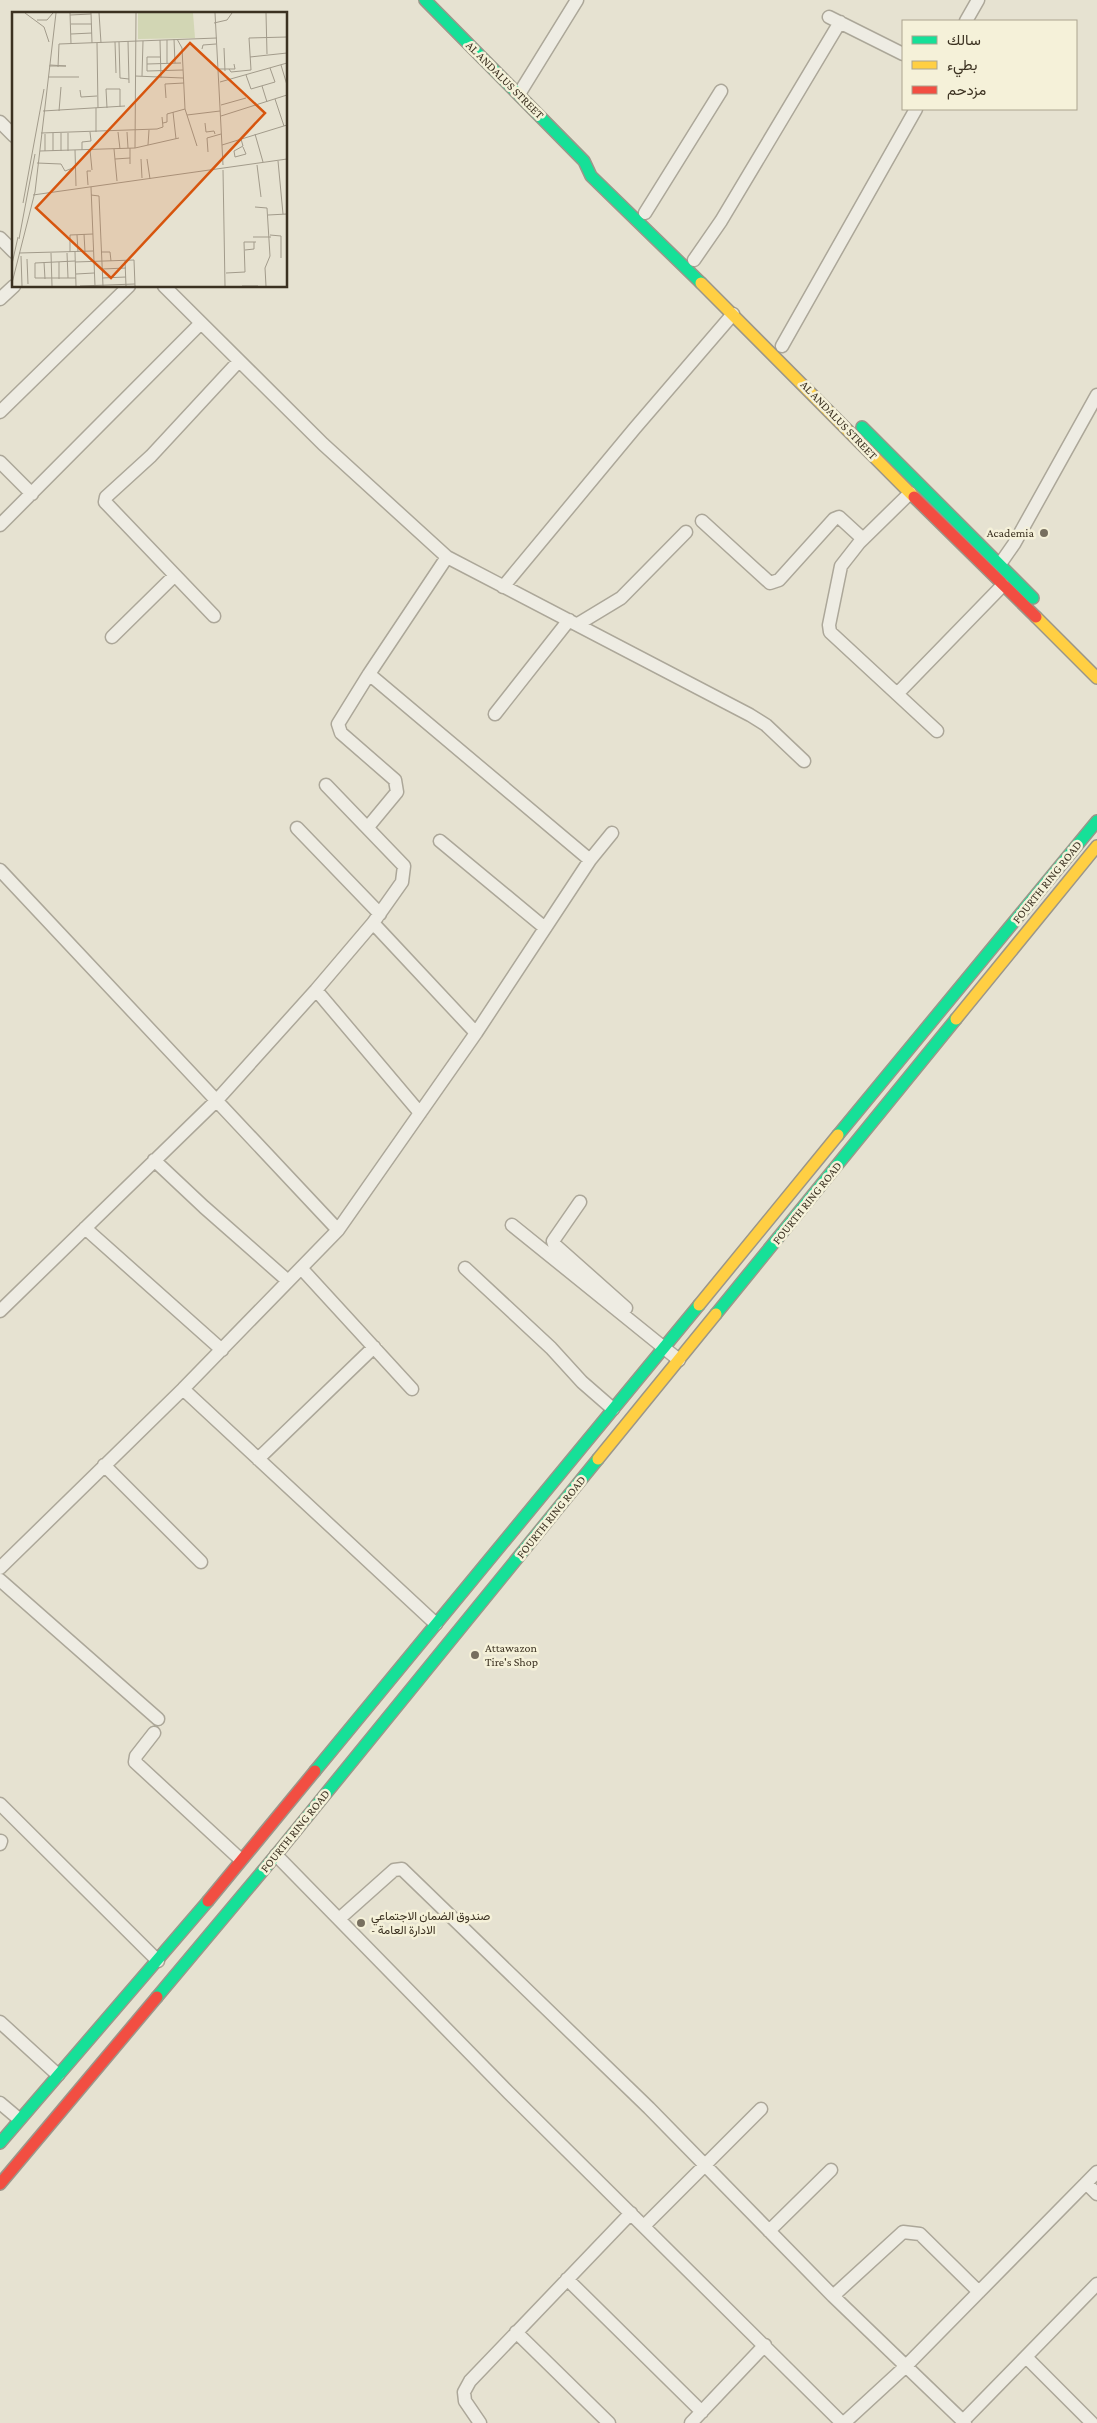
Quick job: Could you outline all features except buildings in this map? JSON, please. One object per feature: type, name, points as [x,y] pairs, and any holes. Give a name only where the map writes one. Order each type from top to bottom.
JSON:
[{"type":"main road","name":"AL ANDALUS STREET","points":[[426,0],[584,160],[603,171],[728,293]]},
{"type":"main road","name":"AL ANDALUS STREET","points":[[584,160],[591,176],[733,314],[1097,678]]},
{"type":"main road","name":"AL ANDALUS STREET","points":[[851,415],[1097,662]]},
{"type":"main road","points":[[933,516],[942,507]]},
{"type":"main road","name":"FOURTH RING ROAD","points":[[0,2143],[158,1961],[240,1859],[436,1624],[1097,821]]},
{"type":"main road","name":"FOURTH RING ROAD","points":[[0,2184],[276,1855],[1097,846]]},
{"type":"main road","points":[[478,1573],[489,1576],[493,1582],[492,1589]]},
{"type":"street","points":[[519,94],[577,0]]},
{"type":"street","points":[[967,20],[978,0]]},
{"type":"street","points":[[694,260],[721,221],[835,20],[902,54]]},
{"type":"street","points":[[646,214],[720,91]]},
{"type":"street","points":[[782,346],[915,110]]},
{"type":"street","points":[[0,238],[12,250]]},
{"type":"street","points":[[0,300],[12,288]]},
{"type":"street","points":[[0,412],[126,288]]},
{"type":"street","points":[[166,288],[323,444],[447,557],[750,715],[766,725],[804,761]]},
{"type":"street","points":[[503,587],[733,314]]},
{"type":"street","points":[[0,525],[201,323]]},
{"type":"street","points":[[214,616],[106,506],[106,498],[151,456],[239,361]]},
{"type":"street","points":[[1000,564],[1014,544],[1097,394]]},
{"type":"street","points":[[0,462],[32,494]]},
{"type":"street","points":[[910,493],[863,539],[841,566],[829,625],[830,632],[937,731]]},
{"type":"street","points":[[702,522],[770,583],[780,580],[834,519],[839,517],[845,521],[863,539]]},
{"type":"street","points":[[495,714],[574,622],[620,598],[686,532]]},
{"type":"street","points":[[368,827],[397,792],[397,786],[395,780],[341,733],[338,724],[447,557]]},
{"type":"street","points":[[112,637],[174,576]]},
{"type":"street","points":[[897,694],[1003,585]]},
{"type":"street","points":[[369,674],[590,860]]},
{"type":"street","points":[[0,1311],[217,1100],[316,990],[376,918],[402,882],[404,866],[326,785]]},
{"type":"street","points":[[297,828],[476,1033]]},
{"type":"street","points":[[0,1568],[104,1464],[184,1389],[338,1230],[476,1033],[590,860],[612,833]]},
{"type":"street","points":[[440,841],[546,928]]},
{"type":"street","points":[[0,870],[338,1230]]},
{"type":"street","points":[[316,990],[420,1114]]},
{"type":"street","points":[[154,1160],[288,1281]]},
{"type":"street","points":[[580,1202],[553,1241],[554,1244],[667,1344],[679,1360]]},
{"type":"street","points":[[512,1225],[587,1288],[667,1344]]},
{"type":"street","points":[[85,1228],[222,1350]]},
{"type":"street","points":[[300,1268],[412,1389]]},
{"type":"street","points":[[465,1268],[551,1348],[582,1382],[612,1409]]},
{"type":"street","points":[[258,1459],[374,1347]]},
{"type":"street","points":[[184,1389],[436,1624]]},
{"type":"street","points":[[104,1464],[201,1562]]},
{"type":"street","points":[[0,1580],[158,1719]]},
{"type":"street","points":[[154,1733],[136,1756],[135,1762],[240,1859]]},
{"type":"street","points":[[0,1804],[158,1961]]},
{"type":"street","points":[[276,1855],[631,2213],[843,2423],[906,2366],[1097,2172]]},
{"type":"street","points":[[339,1919],[394,1870],[402,1869],[705,2164],[833,2296],[964,2422],[1097,2284]]},
{"type":"street","points":[[0,2022],[58,2075]]},
{"type":"street","points":[[0,2103],[19,2119]]},
{"type":"street","points":[[644,2226],[761,2109]]},
{"type":"street","points":[[769,2232],[832,2170]]},
{"type":"street","points":[[1086,2183],[1097,2194]]},
{"type":"street","points":[[480,2423],[465,2401],[464,2392],[475,2375],[631,2213]]},
{"type":"street","points":[[833,2296],[904,2232],[920,2234],[980,2292]]},
{"type":"street","points":[[567,2279],[702,2412]]},
{"type":"street","points":[[516,2332],[609,2423]]},
{"type":"street","points":[[691,2423],[765,2345]]},
{"type":"street","points":[[1026,2357],[1092,2423]]},
{"type":"traffic: fast","points":[[425,0],[584,161],[591,176],[701,283]]},
{"type":"traffic: fast","points":[[862,427],[1033,598]]},
{"type":"traffic: fast","points":[[838,1135],[1097,821]]},
{"type":"traffic: fast","points":[[716,1314],[956,1019]]},
{"type":"traffic: fast","points":[[315,1771],[699,1305]]},
{"type":"traffic: fast","points":[[157,1997],[276,1855],[598,1459]]},
{"type":"traffic: fast","points":[[0,2143],[208,1901]]},
{"type":"traffic: slow","points":[[701,283],[914,497]]},
{"type":"traffic: slow","points":[[1036,617],[1097,678]]},
{"type":"traffic: slow","points":[[956,1019],[1097,846]]},
{"type":"traffic: slow","points":[[699,1305],[838,1135]]},
{"type":"traffic: slow","points":[[598,1459],[716,1314]]},
{"type":"traffic: jam","points":[[914,497],[1036,617]]},
{"type":"traffic: jam","points":[[208,1901],[315,1771]]},
{"type":"traffic: jam","points":[[0,2184],[157,1997]]},
{"type":"place","name":"Academia","points":[[1044,533]]},
{"type":"place","name":"Attawazon Tire's Shop","points":[[475,1655]]},
{"type":"place","name":"صندوق الضمان الاجتماعي - الادارة العامة","points":[[361,1923]]}]
